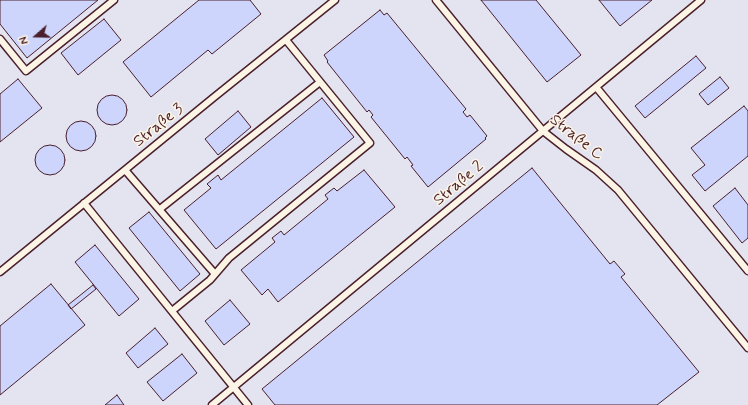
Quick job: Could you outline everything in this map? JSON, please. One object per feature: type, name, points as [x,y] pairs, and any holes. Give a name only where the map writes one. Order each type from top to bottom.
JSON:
[{"type":"lane","points":[[0,39],[26,71],[114,0]]},
{"type":"lane","name":"Straße 3","points":[[0,272],[335,0]]},
{"type":"lane","name":"Straße C","points":[[436,0],[543,131],[596,170],[618,190],[748,348]]},
{"type":"lane","name":"Straße 2","points":[[212,405],[701,0]]},
{"type":"lane","points":[[172,311],[210,280],[229,258],[370,143],[286,40]]},
{"type":"lane","points":[[160,209],[320,82]]},
{"type":"lane","points":[[596,87],[748,271]]},
{"type":"lane","points":[[126,170],[216,274]]},
{"type":"lane","points":[[84,203],[248,405]]},
{"type":"shaded area","points":[[0,0],[748,0],[748,405],[0,405]]},
{"type":"building","points":[[0,0],[98,0],[27,58],[0,24]]},
{"type":"building","points":[[199,0],[250,0],[261,14],[212,54],[208,50],[151,97],[123,62]]},
{"type":"building","points":[[481,0],[536,0],[581,55],[547,82]]},
{"type":"building","points":[[599,0],[652,0],[620,26]]},
{"type":"building","points":[[380,10],[384,15],[387,13],[466,109],[463,112],[467,117],[470,115],[487,136],[485,138],[486,139],[428,187],[411,166],[413,165],[407,157],[405,159],[371,117],[373,115],[369,110],[367,112],[327,62],[328,61],[324,55]]},
{"type":"building","points":[[104,19],[121,40],[78,75],[61,53]]},
{"type":"building","points":[[696,56],[706,68],[645,118],[635,106]]},
{"type":"building","points":[[720,77],[729,88],[708,105],[699,94]]},
{"type":"building","points":[[18,79],[42,108],[0,142],[0,94]]},
{"type":"building","points":[[112,95],[123,99],[127,110],[123,121],[112,125],[101,121],[97,110],[101,99]]},
{"type":"building","points":[[322,98],[354,137],[216,249],[184,210],[211,188],[207,184],[218,175],[221,180]]},
{"type":"building","points":[[744,106],[748,111],[748,156],[705,191],[692,175],[705,165],[691,148]]},
{"type":"building","points":[[238,111],[251,127],[218,155],[205,139]]},
{"type":"building","points":[[81,121],[92,125],[96,136],[92,147],[81,151],[70,147],[66,136],[70,125]]},
{"type":"building","points":[[50,145],[61,149],[65,160],[61,171],[50,175],[39,171],[35,160],[39,149]]},
{"type":"building","points":[[532,168],[610,264],[614,261],[625,274],[621,277],[699,372],[657,405],[275,405],[262,389]]},
{"type":"building","points":[[364,170],[395,207],[278,302],[268,289],[262,295],[241,270],[275,242],[272,238],[281,231],[284,235],[328,199],[325,195],[334,188],[337,191]]},
{"type":"building","points":[[735,188],[748,205],[748,238],[742,243],[713,206]]},
{"type":"building","points":[[149,212],[200,274],[180,291],[129,228]]},
{"type":"building","points":[[95,245],[139,299],[119,316],[75,262]]},
{"type":"building","points":[[51,284],[85,325],[0,395],[0,326]]},
{"type":"building","points":[[93,285],[96,289],[71,309],[68,305]]},
{"type":"building","points":[[230,300],[250,324],[224,345],[205,321]]},
{"type":"building","points":[[155,328],[168,344],[138,368],[126,353]]},
{"type":"building","points":[[182,354],[197,373],[163,401],[147,382]]},
{"type":"building","points":[[117,395],[124,405],[105,405]]}]
